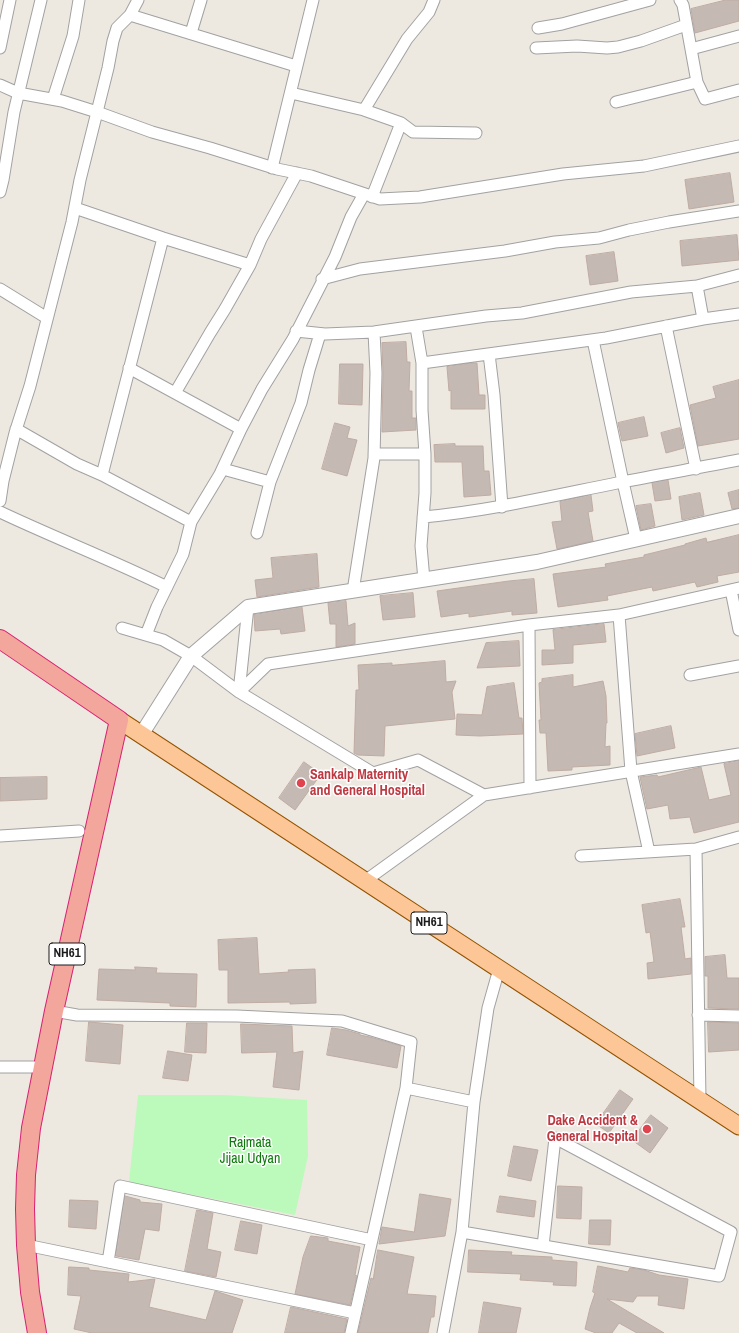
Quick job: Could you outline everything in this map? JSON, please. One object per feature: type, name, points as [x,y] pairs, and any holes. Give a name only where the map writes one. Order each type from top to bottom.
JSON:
[{"type":"highway","name":"NH61","points":[[0,639],[119,720],[54,1011],[31,1128],[26,1175],[26,1245],[30,1292],[38,1333]]},
{"type":"main road","name":"NH61","points":[[119,720],[739,1126]]},
{"type":"street","points":[[0,48],[10,0]]},
{"type":"street","points":[[0,192],[3,160],[41,0]]},
{"type":"street","points":[[53,99],[73,36],[80,0]]},
{"type":"street","points":[[0,501],[3,481],[16,429],[30,386],[75,208],[113,41],[117,28],[130,15],[138,0]]},
{"type":"street","points":[[191,34],[201,0]]},
{"type":"street","points":[[272,168],[313,0]]},
{"type":"street","points":[[364,110],[408,39],[429,12],[434,0]]},
{"type":"street","points":[[538,28],[562,24],[650,0]]},
{"type":"street","points":[[680,0],[697,82],[705,99],[739,90]]},
{"type":"street","points":[[130,15],[296,66]]},
{"type":"street","points":[[536,48],[577,46],[607,48],[618,47],[641,41],[686,25]]},
{"type":"street","points":[[691,49],[739,36]]},
{"type":"street","points":[[616,102],[697,82]]},
{"type":"street","points":[[0,85],[18,93],[53,99],[97,112],[152,132],[210,148],[272,168],[311,176],[380,199],[420,197],[563,174],[644,166],[739,146]]},
{"type":"street","points":[[290,93],[364,110],[401,123],[413,132],[476,133]]},
{"type":"street","points":[[146,635],[183,554],[191,522],[223,469],[241,429],[296,331],[368,195],[401,123]]},
{"type":"street","points":[[175,393],[250,264],[261,239],[297,173]]},
{"type":"street","points":[[75,208],[163,238],[250,264]]},
{"type":"street","points":[[322,280],[360,269],[505,251],[555,242],[599,238],[649,226],[739,211]]},
{"type":"street","points":[[102,475],[163,238]]},
{"type":"street","points":[[296,331],[320,334],[374,332],[416,327],[486,316],[522,313],[631,292],[698,286],[739,275]]},
{"type":"street","points":[[698,286],[703,319]]},
{"type":"street","points":[[0,289],[47,318]]},
{"type":"street","points":[[422,363],[593,340],[703,319],[739,314]]},
{"type":"street","points":[[666,326],[696,469]]},
{"type":"street","points":[[416,327],[422,363],[422,410],[425,454],[421,546],[424,580]]},
{"type":"street","points":[[353,591],[364,528],[374,454],[376,373],[374,332]]},
{"type":"street","points":[[257,533],[270,482],[300,403],[320,334]]},
{"type":"street","points":[[593,340],[622,482],[636,540]]},
{"type":"street","points":[[488,354],[494,394],[502,507]]},
{"type":"street","points":[[129,368],[241,429]]},
{"type":"street","points":[[16,429],[77,464],[102,475],[191,522]]},
{"type":"street","points":[[374,454],[425,454]]},
{"type":"street","points":[[423,517],[458,514],[502,507],[739,460]]},
{"type":"street","points":[[223,469],[270,482]]},
{"type":"street","points":[[0,512],[167,587]]},
{"type":"street","points":[[141,735],[191,656],[248,607],[537,562],[739,516]]},
{"type":"street","points":[[239,692],[268,664],[529,625],[619,615],[735,589],[739,630]]},
{"type":"street","points":[[239,692],[248,607]]},
{"type":"street","points":[[619,615],[631,771],[649,852]]},
{"type":"street","points":[[529,625],[530,788]]},
{"type":"street","points":[[122,628],[163,640],[191,656],[239,692],[373,773],[418,760],[484,795]]},
{"type":"street","points":[[690,675],[739,666]]},
{"type":"street","points":[[365,881],[484,795],[739,754]]},
{"type":"street","points":[[0,836],[79,831]]},
{"type":"street","points":[[581,856],[696,849],[739,837]]},
{"type":"street","points":[[696,849],[700,1100]]},
{"type":"street","points":[[443,1333],[462,1232],[474,1102],[488,1008],[499,969]]},
{"type":"street","points":[[54,1011],[77,1015],[237,1016],[342,1021],[411,1042],[406,1088],[351,1333]]},
{"type":"street","points":[[698,1015],[739,1016]]},
{"type":"street","points":[[0,1067],[43,1067]]},
{"type":"street","points":[[406,1088],[474,1102]]},
{"type":"street","points":[[462,1232],[543,1246],[719,1276],[735,1235],[555,1138],[543,1246]]},
{"type":"street","points":[[108,1262],[120,1186],[372,1240]]},
{"type":"street","points":[[26,1245],[355,1314]]},
{"type":"green space","name":"Rajmata Jijau Udyan","points":[[138,1095],[224,1095],[307,1100],[308,1156],[295,1215],[129,1182]]},
{"type":"building","points":[[726,0],[739,0],[739,21],[695,33],[691,9]]},
{"type":"building","points":[[730,173],[734,202],[689,209],[685,180]]},
{"type":"building","points":[[737,235],[739,260],[682,266],[680,241]]},
{"type":"building","points":[[614,252],[618,281],[590,285],[586,256]]},
{"type":"building","points":[[406,342],[407,362],[410,362],[409,391],[412,391],[412,418],[416,418],[416,430],[382,432],[382,343]]},
{"type":"building","points":[[477,363],[479,395],[485,395],[485,409],[451,409],[451,390],[449,391],[447,367]]},
{"type":"building","points":[[340,364],[363,364],[362,405],[339,404]]},
{"type":"building","points":[[739,380],[739,439],[698,446],[690,405],[716,398],[713,387]]},
{"type":"building","points":[[644,417],[648,436],[622,441],[618,423]]},
{"type":"building","points":[[335,423],[350,427],[347,438],[357,440],[347,476],[322,469]]},
{"type":"building","points":[[680,428],[684,448],[666,453],[661,433]]},
{"type":"building","points":[[455,444],[455,446],[483,446],[484,471],[489,471],[491,495],[464,497],[462,462],[435,462],[434,445]]},
{"type":"building","points":[[668,480],[671,499],[655,501],[652,483]]},
{"type":"building","points":[[739,490],[739,508],[732,509],[728,493]]},
{"type":"building","points":[[700,493],[704,515],[682,520],[679,497]]},
{"type":"building","points":[[591,495],[593,511],[588,512],[593,541],[557,549],[552,522],[562,521],[560,502]]},
{"type":"building","points":[[651,504],[655,526],[641,530],[636,506]]},
{"type":"building","points":[[739,535],[739,572],[717,576],[718,582],[697,587],[695,582],[653,591],[652,587],[607,596],[608,600],[558,607],[553,574],[606,567],[605,564],[644,557],[644,555],[706,538],[707,542]]},
{"type":"building","points":[[317,554],[319,587],[257,597],[255,580],[273,578],[271,558]]},
{"type":"building","points":[[534,579],[537,613],[512,615],[512,611],[469,617],[469,613],[441,617],[437,591]]},
{"type":"building","points":[[413,593],[415,617],[383,620],[380,596]]},
{"type":"building","points":[[346,601],[348,626],[355,623],[355,644],[336,647],[336,624],[330,624],[328,603]]},
{"type":"building","points":[[302,607],[305,631],[281,634],[280,629],[255,631],[254,615]]},
{"type":"building","points":[[604,624],[606,642],[573,645],[573,663],[542,665],[542,650],[555,650],[553,630]]},
{"type":"building","points":[[519,641],[520,666],[477,668],[486,643]]},
{"type":"building","points":[[445,661],[446,682],[456,681],[452,692],[455,719],[385,726],[384,756],[358,755],[354,753],[356,690],[359,690],[358,665],[392,663],[392,665]]},
{"type":"building","points":[[573,675],[573,687],[603,681],[606,696],[607,723],[605,747],[610,746],[610,765],[572,767],[572,770],[548,771],[546,733],[540,733],[539,720],[541,720],[539,683],[542,682],[542,679]]},
{"type":"building","points":[[514,683],[519,718],[522,718],[523,734],[480,736],[456,735],[457,714],[482,715],[487,687]]},
{"type":"building","points":[[671,726],[675,748],[637,756],[635,734]]},
{"type":"building","points":[[739,761],[739,822],[694,833],[690,817],[670,819],[668,805],[647,809],[640,777],[657,775],[658,777],[701,767],[709,800],[731,795],[724,764]]},
{"type":"building","points":[[304,762],[321,774],[295,810],[279,798]]},
{"type":"building","points":[[47,777],[47,799],[0,801],[0,778]]},
{"type":"building","points":[[680,899],[685,927],[681,927],[685,959],[691,958],[691,974],[648,979],[647,963],[654,962],[650,932],[646,933],[642,905]]},
{"type":"building","points":[[257,938],[259,974],[289,972],[288,970],[315,969],[316,1003],[228,1003],[228,970],[219,970],[218,940]]},
{"type":"building","points":[[725,955],[727,978],[739,978],[739,1009],[708,1008],[708,976],[705,976],[705,957]]},
{"type":"building","points":[[135,967],[157,968],[156,973],[197,974],[196,1007],[170,1006],[170,1003],[97,1000],[99,969],[135,970]]},
{"type":"building","points":[[89,1022],[123,1025],[120,1064],[86,1061]]},
{"type":"building","points":[[708,1022],[739,1023],[739,1050],[709,1052]]},
{"type":"building","points":[[187,1023],[207,1023],[206,1053],[185,1052]]},
{"type":"building","points":[[241,1024],[292,1026],[293,1053],[303,1051],[299,1090],[273,1087],[277,1052],[242,1053]]},
{"type":"building","points":[[332,1028],[346,1030],[401,1046],[397,1068],[327,1055]]},
{"type":"building","points":[[168,1051],[192,1055],[188,1081],[163,1078]]},
{"type":"building","points":[[620,1090],[633,1099],[609,1133],[596,1124]]},
{"type":"building","points":[[651,1115],[668,1128],[650,1153],[632,1140]]},
{"type":"building","points":[[514,1146],[538,1150],[531,1181],[508,1176]]},
{"type":"building","points":[[558,1186],[582,1187],[581,1219],[557,1218]]},
{"type":"building","points":[[420,1194],[451,1199],[445,1236],[379,1244],[382,1227],[414,1232]]},
{"type":"building","points":[[125,1196],[140,1200],[140,1202],[162,1204],[159,1231],[145,1229],[139,1260],[116,1256]]},
{"type":"building","points":[[500,1196],[536,1201],[534,1217],[497,1212]]},
{"type":"building","points":[[70,1200],[98,1201],[96,1229],[69,1227]]},
{"type":"building","points":[[197,1210],[213,1213],[207,1249],[221,1252],[216,1277],[185,1271]]},
{"type":"building","points":[[590,1220],[611,1220],[610,1245],[589,1244]]},
{"type":"building","points":[[241,1221],[262,1225],[257,1254],[235,1250]]},
{"type":"building","points":[[311,1236],[328,1238],[328,1241],[360,1247],[355,1275],[357,1276],[350,1305],[295,1294],[303,1257]]},
{"type":"building","points":[[378,1250],[414,1257],[407,1294],[436,1296],[434,1317],[431,1317],[428,1333],[358,1333],[371,1278],[373,1279]]},
{"type":"building","points":[[469,1250],[512,1252],[511,1255],[552,1257],[552,1260],[577,1262],[576,1286],[553,1285],[554,1282],[520,1280],[521,1274],[468,1272]]},
{"type":"building","points":[[598,1266],[628,1272],[630,1268],[644,1270],[659,1275],[688,1279],[684,1309],[658,1305],[659,1296],[637,1296],[633,1302],[607,1299],[664,1333],[637,1333],[619,1323],[612,1333],[596,1333],[585,1329],[595,1293],[593,1292]]},
{"type":"building","points":[[69,1267],[89,1268],[89,1270],[129,1274],[128,1282],[155,1279],[149,1307],[206,1320],[215,1291],[243,1300],[232,1333],[92,1333],[74,1329],[81,1296],[68,1295]]},
{"type":"building","points":[[484,1302],[521,1308],[516,1333],[479,1333]]},
{"type":"building","points":[[291,1307],[347,1319],[344,1333],[285,1333]]},
{"type":"place","name":"Sankalp Maternity and General Hospital","points":[[301,783]]},
{"type":"place","name":"Dake Accident & General Hospital","points":[[647,1129]]}]
